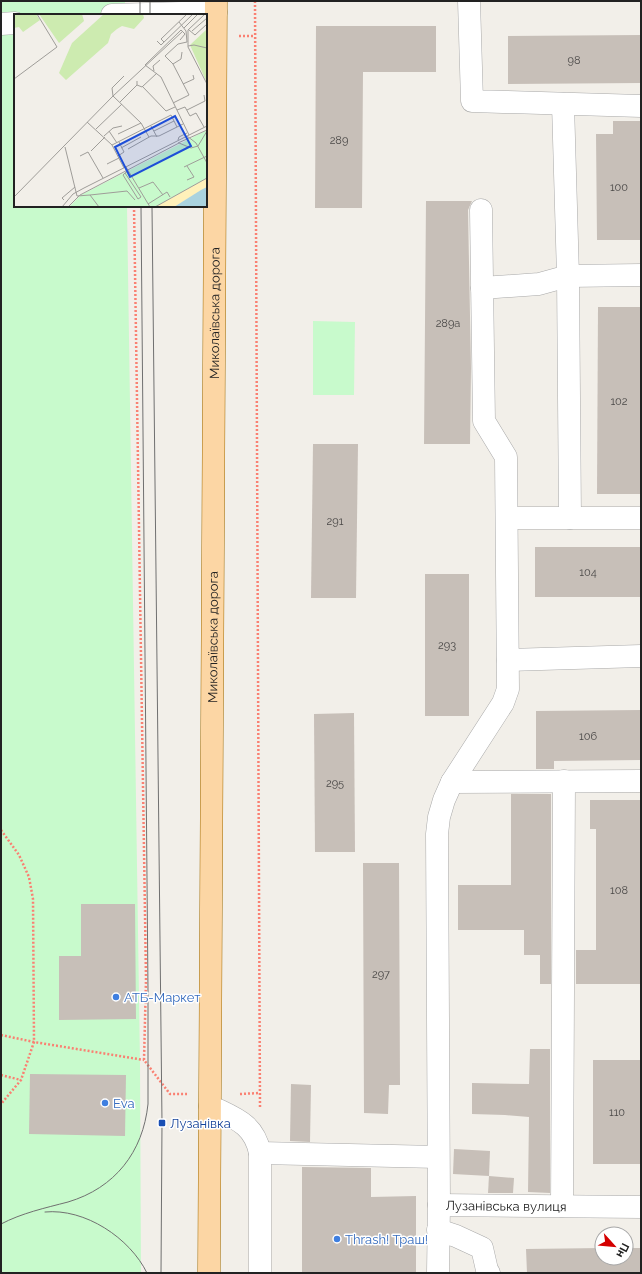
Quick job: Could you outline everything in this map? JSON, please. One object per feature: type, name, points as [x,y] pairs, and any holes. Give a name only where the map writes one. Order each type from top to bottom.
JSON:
[{"type":"main road","name":"Миколаївська дорога","points":[[209,1273],[216,6]]},
{"type":"street","points":[[114,1],[115,14]]},
{"type":"street","points":[[469,1],[472,102],[641,106]]},
{"type":"street","points":[[126,14],[216,6]]},
{"type":"street","points":[[1,24],[14,23]]},
{"type":"street","points":[[563,104],[568,276],[570,518]]},
{"type":"street","points":[[439,1205],[437,834],[439,817],[444,800],[452,782],[503,703],[508,688],[506,457],[484,420],[481,210]]},
{"type":"street","points":[[482,288],[539,284],[568,276],[641,275]]},
{"type":"street","points":[[507,518],[641,518]]},
{"type":"street","points":[[508,660],[641,656]]},
{"type":"street","points":[[562,1206],[564,781]]},
{"type":"street","points":[[452,782],[641,781]]},
{"type":"street","points":[[210,1106],[238,1120],[253,1132],[258,1143],[260,1153],[260,1273]]},
{"type":"street","points":[[260,1153],[438,1157]]},
{"type":"street","name":"Лузанівська вулиця","points":[[438,1273],[439,1205],[641,1207]]},
{"type":"street","points":[[438,1230],[456,1236],[482,1248],[489,1273]]},
{"type":"path","points":[[254,1],[260,1116]]},
{"type":"path","points":[[134,207],[146,979],[144,1049]]},
{"type":"path","points":[[1,830],[18,855],[29,877],[33,899],[34,1042],[21,1080],[1,1104]]},
{"type":"path","points":[[1,1035],[34,1042],[144,1060]]},
{"type":"path","points":[[1,1075],[21,1080]]},
{"type":"green space","points":[[1,1],[125,1],[125,14],[14,14],[14,207],[127,207],[140,1063],[141,1273],[1,1273]]},
{"type":"green space","points":[[313,321],[355,322],[354,395],[313,395]]},
{"type":"building","points":[[316,26],[436,26],[436,72],[363,72],[362,208],[315,208]]},
{"type":"building","points":[[641,35],[641,83],[508,84],[508,36]]},
{"type":"building","points":[[613,121],[641,121],[641,240],[597,240],[596,134],[613,134]]},
{"type":"building","points":[[426,201],[472,201],[468,210],[471,368],[470,444],[424,444]]},
{"type":"building","points":[[598,307],[640,307],[640,494],[597,494]]},
{"type":"building","points":[[313,444],[358,444],[356,598],[311,598]]},
{"type":"building","points":[[535,547],[641,547],[641,597],[535,597]]},
{"type":"building","points":[[425,574],[469,574],[469,716],[425,716]]},
{"type":"building","points":[[641,710],[641,760],[554,761],[554,769],[536,769],[536,711]]},
{"type":"building","points":[[354,713],[355,852],[315,852],[314,714]]},
{"type":"building","points":[[511,794],[551,794],[551,984],[540,984],[540,955],[524,955],[524,930],[458,930],[458,885],[511,885]]},
{"type":"building","points":[[590,800],[641,800],[641,984],[576,984],[576,950],[596,950],[596,829],[590,829]]},
{"type":"building","points":[[363,863],[399,863],[400,1085],[389,1085],[388,1114],[364,1113]]},
{"type":"building","points":[[81,904],[135,904],[136,1019],[59,1020],[59,956],[81,956]]},
{"type":"building","points":[[530,1049],[550,1049],[550,1193],[528,1192],[529,1117],[472,1114],[472,1083],[529,1084]]},
{"type":"building","points":[[593,1060],[641,1060],[641,1164],[593,1164]]},
{"type":"building","points":[[30,1074],[126,1075],[125,1136],[29,1134]]},
{"type":"building","points":[[291,1084],[311,1085],[310,1142],[290,1141]]},
{"type":"building","points":[[454,1149],[490,1151],[489,1176],[453,1174]]},
{"type":"building","points":[[302,1167],[371,1168],[371,1197],[416,1196],[416,1273],[302,1273]]},
{"type":"building","points":[[489,1176],[514,1178],[513,1193],[488,1193]]},
{"type":"building","points":[[594,1248],[594,1266],[634,1266],[634,1248],[641,1248],[641,1273],[527,1273],[526,1249]]},
{"type":"tram line","points":[[140,1],[140,14]]},
{"type":"tram line","points":[[150,1],[150,14]]},
{"type":"tram line","points":[[1,1224],[25,1214],[85,1196],[100,1188],[124,1166],[133,1152],[140,1138],[148,1104],[141,207]]},
{"type":"tram line","points":[[152,207],[162,1123],[161,1273]]},
{"type":"tram line","points":[[45,1212],[60,1212],[75,1215],[90,1220],[105,1228],[130,1248],[147,1273]]},
{"type":"place","name":"АТБ-Маркет","points":[[116,997]]},
{"type":"place","name":"Eva","points":[[105,1103]]},
{"type":"place","name":"Лузанівка","points":[[162,1123]]},
{"type":"place","name":"Thrash! Траш!","points":[[337,1239]]}]
